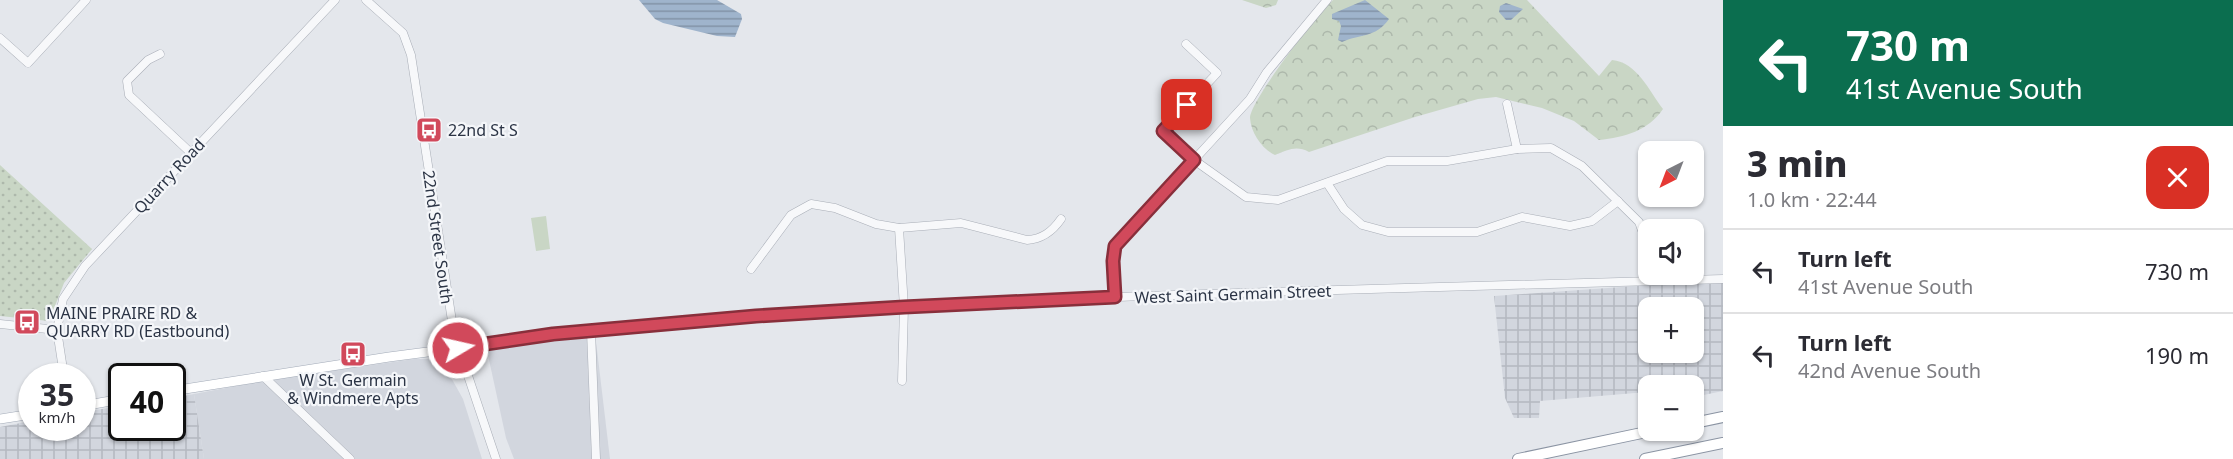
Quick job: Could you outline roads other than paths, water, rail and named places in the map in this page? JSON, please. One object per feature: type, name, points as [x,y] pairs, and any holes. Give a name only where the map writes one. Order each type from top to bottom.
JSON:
[{"type":"highway","points":[[1704,421],[1723,417]]},
{"type":"highway","points":[[1518,459],[1638,434]]},
{"type":"highway","points":[[1645,459],[1723,443]]},
{"type":"main road","name":"West Saint Germain Street","points":[[186,389],[458,348]]},
{"type":"main road","points":[[0,419],[18,416]]},
{"type":"street","points":[[0,38],[28,63],[86,0]]},
{"type":"street","name":"Quarry Road","points":[[62,363],[57,330],[63,299],[85,266],[335,0]]},
{"type":"street","name":"22nd Street South","points":[[366,0],[403,33],[411,55],[449,313],[458,348],[496,459]]},
{"type":"street","points":[[1115,297],[1113,261],[1115,246],[1250,99],[1267,72],[1327,0]]},
{"type":"street","points":[[1186,44],[1217,73],[1163,131],[1194,160],[1246,197],[1278,200],[1387,161],[1447,161],[1517,149],[1551,148],[1582,166],[1638,221]]},
{"type":"street","points":[[160,54],[148,60],[127,81],[129,95],[191,153]]},
{"type":"street","points":[[1507,104],[1517,149]]},
{"type":"street","points":[[1327,183],[1344,209],[1362,225],[1388,232],[1477,232],[1522,217],[1570,226],[1592,221],[1618,201]]},
{"type":"street","points":[[751,268],[791,215],[811,204],[835,208],[876,224],[899,228],[961,223],[1027,240],[1037,240],[1052,231],[1061,219]]},
{"type":"street","points":[[899,228],[904,307],[902,381]]},
{"type":"street","name":"West Saint Germain Street","points":[[458,348],[553,334],[756,316],[904,307],[1115,297],[1638,279]]},
{"type":"street","name":"West Saint Germain Street","points":[[1704,279],[1723,279]]},
{"type":"street","points":[[0,324],[57,330]]},
{"type":"street","points":[[591,331],[596,459]]},
{"type":"street","points":[[264,376],[350,459]]},
{"type":"water","points":[[639,0],[717,0],[741,14],[742,19],[735,37],[717,36],[663,23],[655,19]]},
{"type":"water","points":[[1365,0],[1389,19],[1373,33],[1342,42],[1338,40],[1341,26],[1339,21],[1332,19],[1332,14]]},
{"type":"water","points":[[1506,3],[1523,9],[1511,20],[1506,20],[1499,12],[1500,6]]},
{"type":"place","name":"22nd St S","points":[[429,130]]},
{"type":"place","name":"MAINE PRAIRE RD & QUARRY RD (Eastbound)","points":[[27,322]]},
{"type":"place","name":"W St. Germain & Windmere Apts","points":[[353,354]]}]
